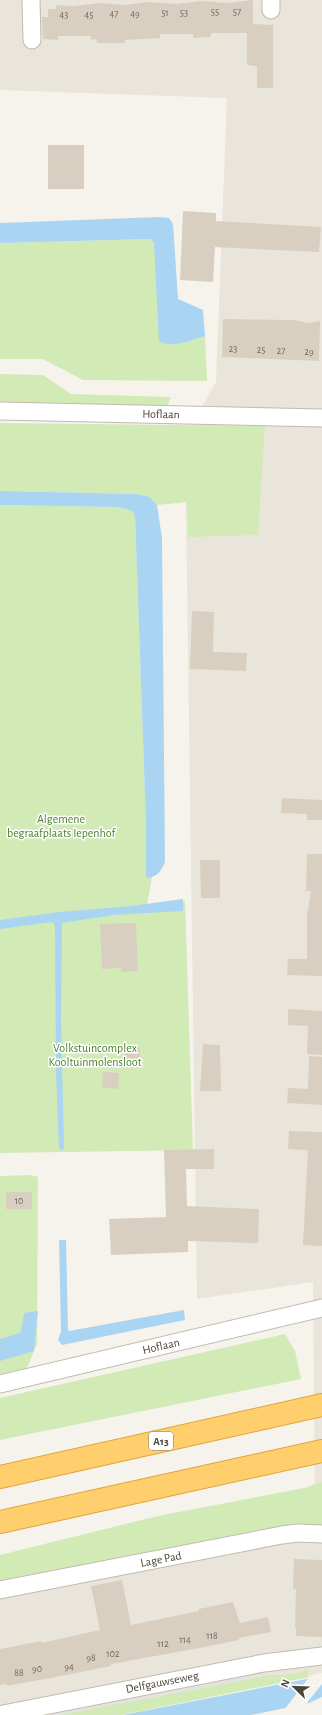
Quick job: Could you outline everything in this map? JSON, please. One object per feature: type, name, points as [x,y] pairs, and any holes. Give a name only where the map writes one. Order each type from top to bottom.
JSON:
[{"type":"highway","name":"A13","points":[[0,1477],[322,1405]]},
{"type":"highway","points":[[0,1522],[322,1451]]},
{"type":"street","points":[[31,0],[32,40]]},
{"type":"street","name":"Hoflaan","points":[[0,411],[322,418]]},
{"type":"street","name":"Hoflaan","points":[[0,1384],[322,1308]]},
{"type":"street","name":"Lage Pad","points":[[0,1590],[282,1535],[297,1533],[322,1534]]},
{"type":"street","name":"Delfgauwseweg","points":[[3,1714],[264,1663],[322,1656]]},
{"type":"shaded area","points":[[0,0],[322,0],[322,1673],[121,1715],[0,1715],[0,1582],[315,1507],[313,1282],[197,1299],[185,435],[216,382],[227,98],[0,90]]},
{"type":"shaded area","points":[[250,1673],[251,1679],[59,1715],[31,1715]]},
{"type":"green space","points":[[149,239],[154,242],[189,341],[205,336],[207,381],[83,380],[43,359],[0,359],[0,243]]},
{"type":"green space","points":[[0,374],[43,375],[71,394],[171,397],[167,407],[0,405]]},
{"type":"green space","points":[[0,423],[265,426],[258,535],[188,537],[187,502],[157,505],[150,497],[137,494],[0,491]]},
{"type":"green space","points":[[0,505],[120,507],[132,511],[135,516],[146,825],[146,877],[152,877],[147,905],[185,901],[193,1150],[0,1153]]},
{"type":"green space","points":[[31,1175],[38,1177],[37,1344],[27,1368],[0,1374],[0,1176]]},
{"type":"green space","points":[[285,1334],[295,1351],[301,1379],[0,1440],[0,1398]]},
{"type":"green space","points":[[322,1482],[322,1528],[0,1582],[0,1555],[158,1516],[304,1488]]},
{"type":"green space","points":[[309,1670],[308,1677],[305,1678],[121,1715],[59,1715],[270,1675],[286,1675]]},
{"type":"water","points":[[159,217],[169,218],[173,224],[178,299],[203,310],[205,336],[182,343],[170,344],[159,341],[154,243],[150,239],[0,243],[0,223]]},
{"type":"water","points":[[0,491],[137,494],[150,497],[157,505],[162,538],[165,862],[162,869],[156,875],[146,878],[146,825],[135,516],[132,511],[119,507],[0,505]]},
{"type":"water","points":[[183,899],[183,911],[113,915],[62,923],[61,1019],[64,1148],[62,1150],[59,1149],[56,1071],[55,925],[52,922],[0,929],[0,920]]},
{"type":"water","points":[[59,1240],[66,1240],[69,1331],[184,1310],[185,1320],[62,1345],[58,1340],[61,1331]]},
{"type":"water","points":[[38,1311],[34,1351],[0,1361],[0,1339],[20,1333],[24,1313]]},
{"type":"water","points":[[322,1676],[322,1697],[309,1703],[251,1715],[123,1715]]},
{"type":"pier","points":[[322,1674],[322,1684],[306,1704],[284,1710],[310,1676]]},
{"type":"building","points":[[253,0],[253,24],[273,25],[273,88],[257,88],[257,66],[247,65],[247,33],[211,33],[211,37],[193,38],[193,34],[160,34],[160,38],[125,40],[125,43],[97,43],[96,39],[91,40],[91,36],[58,36],[58,40],[43,39],[42,17],[48,17],[48,9],[56,9],[56,5],[73,6],[99,3],[125,5],[149,2],[176,4],[202,1],[227,3]]},
{"type":"building","points":[[48,145],[84,145],[84,189],[48,189]]},
{"type":"building","points":[[183,211],[216,213],[216,221],[321,227],[319,252],[215,247],[213,282],[180,280]]},
{"type":"building","points":[[223,319],[293,320],[309,323],[320,321],[319,361],[222,357]]},
{"type":"building","points":[[192,611],[214,612],[213,652],[247,653],[246,671],[190,669]]},
{"type":"building","points":[[282,798],[322,800],[322,820],[307,820],[307,814],[281,813]]},
{"type":"building","points":[[307,854],[322,854],[322,976],[287,975],[288,959],[307,959],[307,915],[311,891],[306,891]]},
{"type":"building","points":[[200,860],[220,860],[220,898],[201,898]]},
{"type":"building","points":[[136,923],[138,971],[122,972],[121,968],[102,969],[100,924]]},
{"type":"building","points":[[288,1009],[322,1011],[322,1055],[307,1054],[308,1026],[288,1025]]},
{"type":"building","points":[[203,1044],[220,1045],[221,1091],[200,1091]]},
{"type":"building","points":[[140,1047],[140,1062],[124,1062],[124,1048]]},
{"type":"building","points":[[309,1056],[322,1057],[322,1105],[287,1103],[288,1088],[308,1089]]},
{"type":"building","points":[[103,1072],[119,1073],[118,1089],[102,1087]]},
{"type":"building","points":[[289,1131],[322,1132],[322,1246],[303,1245],[308,1150],[288,1149]]},
{"type":"building","points":[[214,1149],[214,1169],[186,1169],[187,1206],[259,1209],[258,1243],[188,1241],[188,1252],[111,1255],[109,1219],[166,1217],[164,1150]]},
{"type":"building","points":[[6,1192],[32,1192],[32,1209],[6,1209]]},
{"type":"building","points":[[294,1559],[322,1560],[322,1637],[296,1636],[296,1589],[293,1589]]},
{"type":"building","points":[[122,1580],[131,1625],[199,1611],[199,1609],[233,1602],[240,1623],[268,1617],[271,1632],[200,1648],[111,1664],[111,1666],[66,1675],[7,1686],[6,1684],[0,1685],[0,1649],[41,1641],[41,1643],[100,1630],[91,1586]]},
{"type":"park label","name":"Algemene begraafplaats Iepenhof","points":[[61,826]]},
{"type":"park label","name":"Volkstuincomplex Kooltuinmolensloot","points":[[95,1055]]}]
